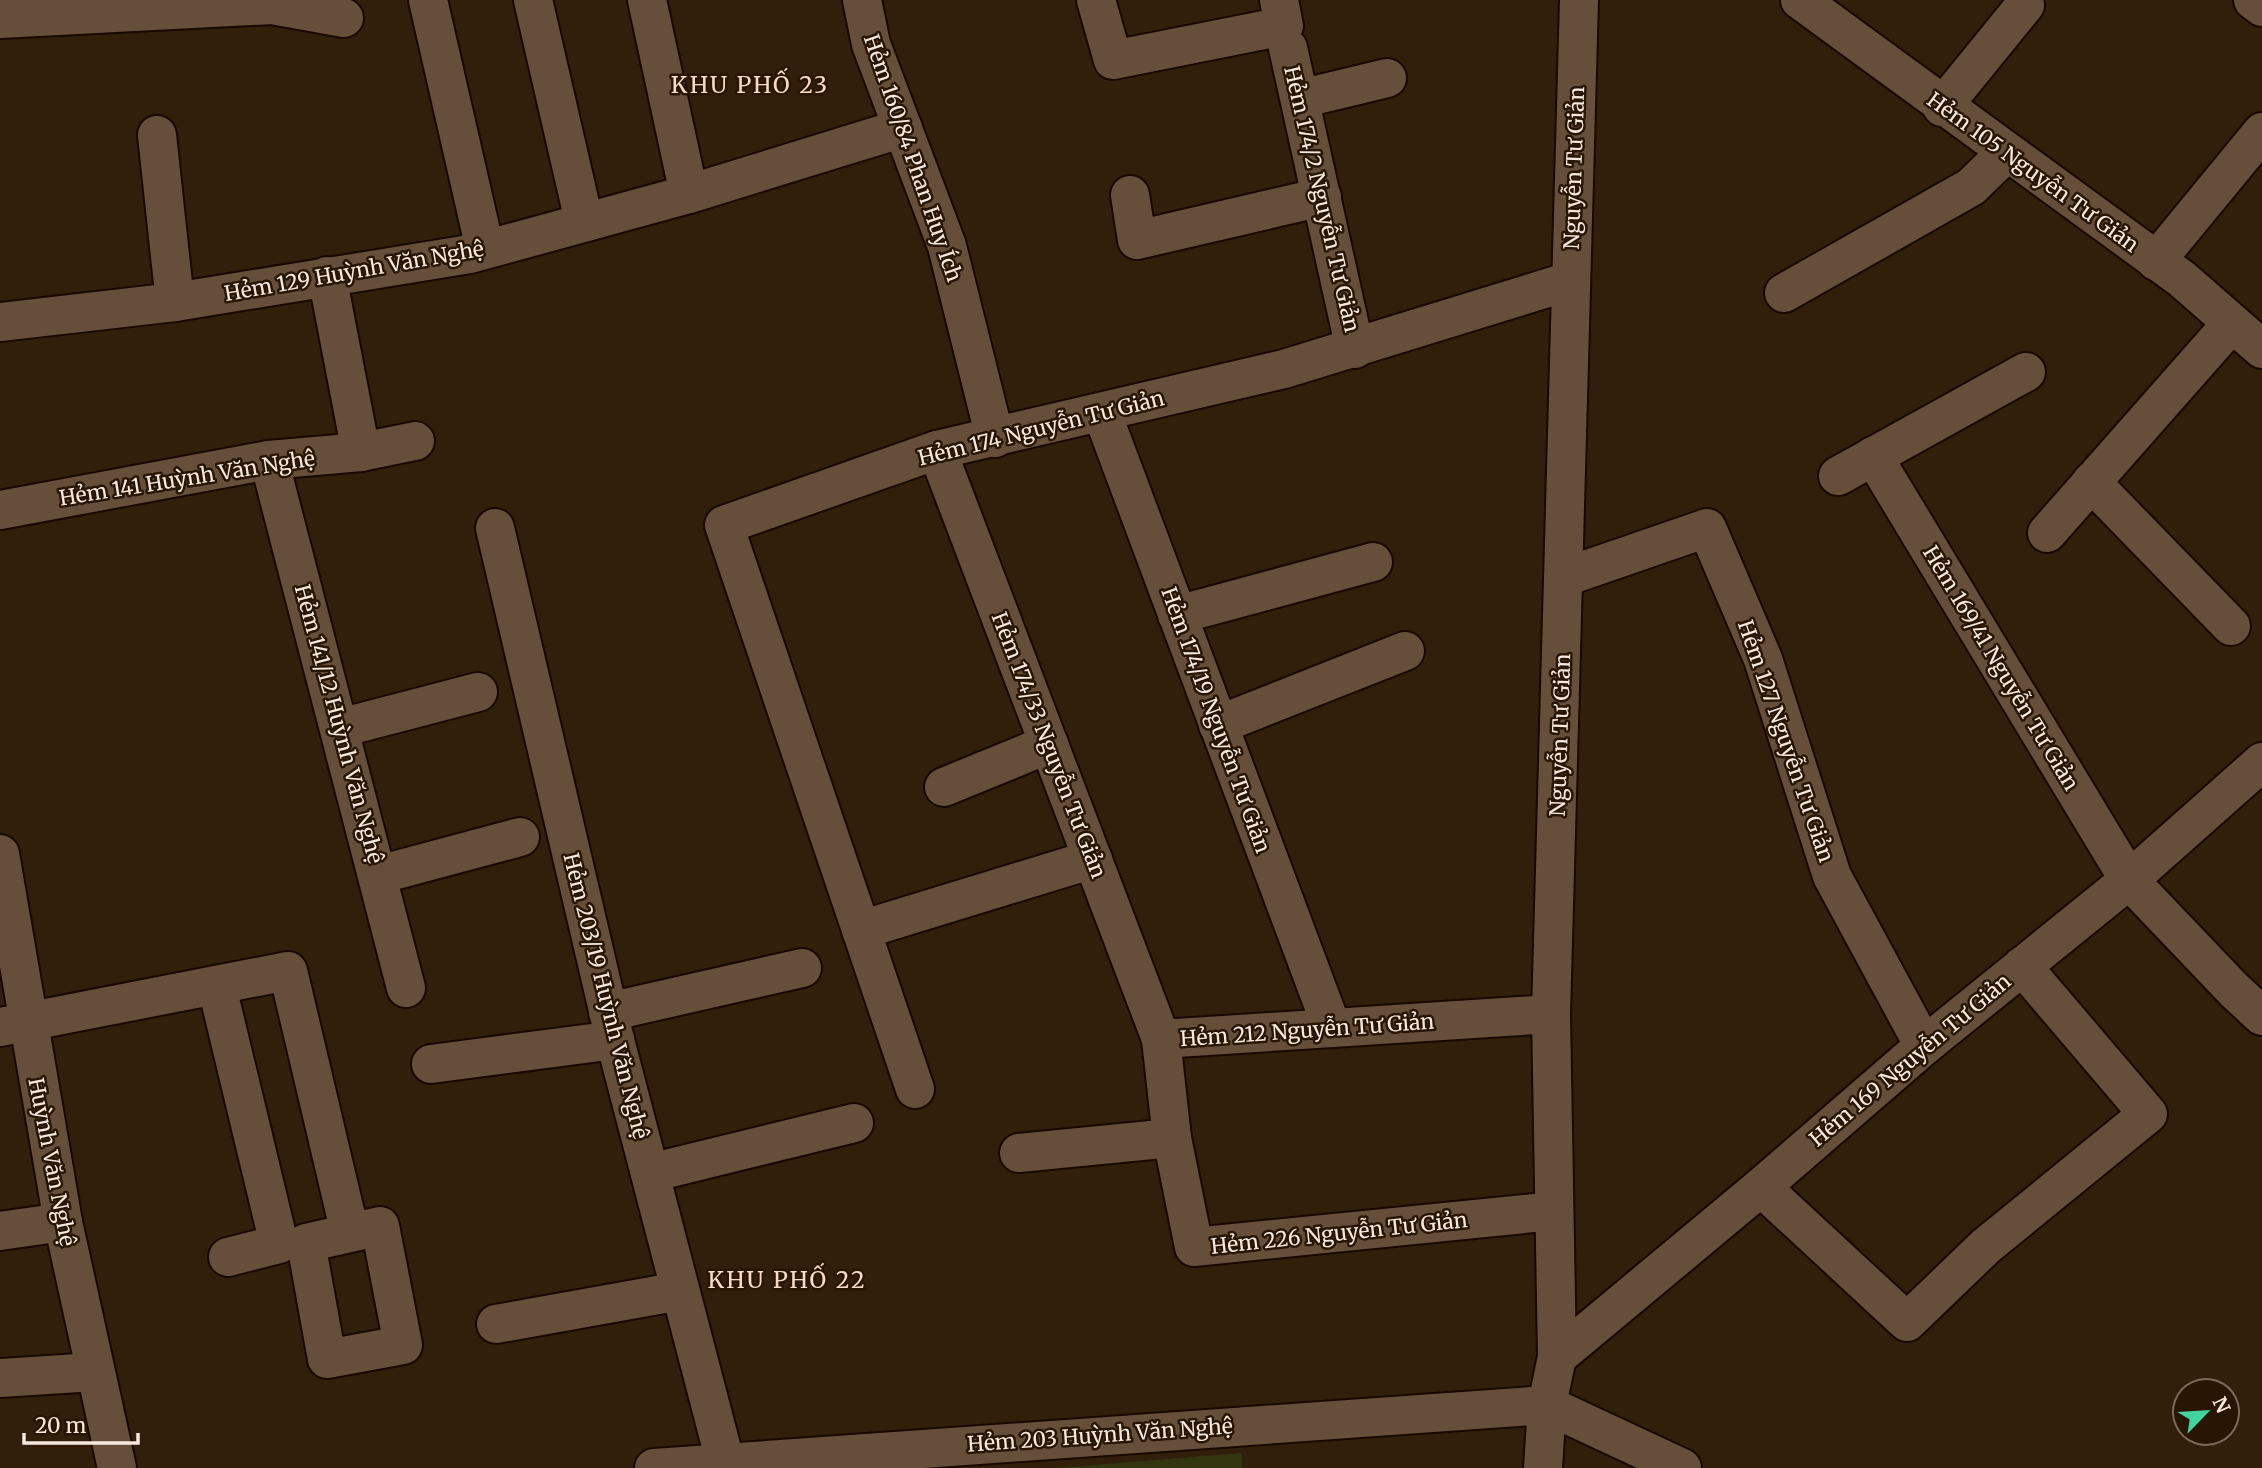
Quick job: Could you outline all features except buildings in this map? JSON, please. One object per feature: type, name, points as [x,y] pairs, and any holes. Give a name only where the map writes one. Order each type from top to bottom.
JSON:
[{"type":"street","points":[[428,0],[485,250]]},
{"type":"street","points":[[533,0],[584,220]]},
{"type":"street","points":[[647,0],[689,194]]},
{"type":"street","name":"Hẻm 160/84 Phan Huy Ích","points":[[862,0],[872,44],[947,246],[995,438]]},
{"type":"street","points":[[1096,0],[1113,60],[1284,26],[1279,0]]},
{"type":"street","name":"Nguyễn Tư Giản","points":[[1543,1468],[1547,1405],[1557,1357],[1551,1014],[1579,0]]},
{"type":"street","name":"Hẻm 105 Nguyễn Tư Giản","points":[[1800,0],[1942,107],[2156,261],[2262,349]]},
{"type":"street","points":[[2253,0],[2262,7]]},
{"type":"street","points":[[0,19],[272,5],[344,19]]},
{"type":"street","points":[[1942,107],[2025,5]]},
{"type":"street","name":"Hẻm 174/2 Nguyễn Tư Giản","points":[[1288,48],[1355,349]]},
{"type":"street","points":[[1300,99],[1387,78]]},
{"type":"street","name":"Hẻm 129 Huỳnh Văn Nghệ","points":[[0,322],[175,302],[485,250],[584,220],[689,194],[903,128]]},
{"type":"street","points":[[2156,261],[2262,132]]},
{"type":"street","points":[[157,135],[175,302]]},
{"type":"street","points":[[1784,293],[1971,187],[2007,153]]},
{"type":"street","points":[[1130,195],[1137,240],[1322,197]]},
{"type":"street","points":[[327,276],[360,452]]},
{"type":"street","name":"Hẻm 174 Nguyễn Tư Giản","points":[[915,1089],[724,525],[937,450],[1101,413],[1355,349],[1570,281]]},
{"type":"street","points":[[2047,533],[2232,323]]},
{"type":"street","points":[[1838,476],[2026,372]]},
{"type":"street","name":"Hẻm 174/19 Nguyễn Tư Giản","points":[[1101,413],[1332,1028]]},
{"type":"street","name":"Hẻm 141 Huỳnh Văn Nghệ","points":[[0,510],[269,460],[360,452],[415,441]]},
{"type":"street","name":"Hẻm 174/33 Nguyễn Tư Giản","points":[[937,450],[1161,1040]]},
{"type":"street","name":"Hẻm 169/41 Nguyễn Tư Giản","points":[[1873,456],[2129,880],[2262,1016]]},
{"type":"street","name":"Hẻm 141/12 Huỳnh Văn Nghệ","points":[[269,460],[379,875],[406,988]]},
{"type":"street","points":[[2091,482],[2231,626]]},
{"type":"street","name":"Hẻm 203/19 Huỳnh Văn Nghệ","points":[[495,528],[611,1026],[725,1461]]},
{"type":"street","name":"Hẻm 127 Nguyễn Tư Giản","points":[[1565,578],[1707,528],[1763,659],[1832,876],[1924,1046]]},
{"type":"street","points":[[1177,615],[1373,562]]},
{"type":"street","points":[[1218,725],[1405,651]]},
{"type":"street","points":[[340,728],[478,692]]},
{"type":"street","points":[[944,787],[1049,744]]},
{"type":"street","name":"Hẻm 169 Nguyễn Tư Giản","points":[[1557,1357],[1761,1187],[1924,1046],[2129,880],[2262,762]]},
{"type":"street","points":[[379,875],[520,837]]},
{"type":"street","name":"Huỳnh Văn Nghệ","points":[[0,854],[13,1026],[63,1222],[117,1468]]},
{"type":"street","points":[[861,930],[1093,859]]},
{"type":"street","points":[[1761,1187],[1906,1322],[1986,1246],[2148,1114],[2022,966]]},
{"type":"street","points":[[431,1064],[611,1026],[802,968]]},
{"type":"street","points":[[13,1026],[288,971],[351,1233]]},
{"type":"street","points":[[217,987],[279,1244],[228,1257]]},
{"type":"street","name":"Hẻm 212 Nguyễn Tư Giản","points":[[1172,1138],[1161,1040],[1551,1014]]},
{"type":"street","points":[[649,1173],[854,1123]]},
{"type":"street","points":[[1019,1153],[1172,1138]]},
{"type":"street","name":"Hẻm 226 Nguyễn Tư Giản","points":[[1172,1138],[1194,1247],[1554,1211]]},
{"type":"street","points":[[0,1231],[63,1222]]},
{"type":"street","points":[[496,1324],[680,1291]]},
{"type":"street","points":[[0,1378],[94,1372]]},
{"type":"street","points":[[1547,1405],[1682,1468]]},
{"type":"street","name":"Hẻm 203 Huỳnh Văn Nghệ","points":[[654,1468],[1547,1405]]},
{"type":"green space","points":[[1242,1453],[1242,1468],[1057,1468]]},
{"type":"district","name":"KHU PHỐ 23","points":[[750,84]]},
{"type":"district","name":"KHU PHỐ 22","points":[[787,1279]]}]
